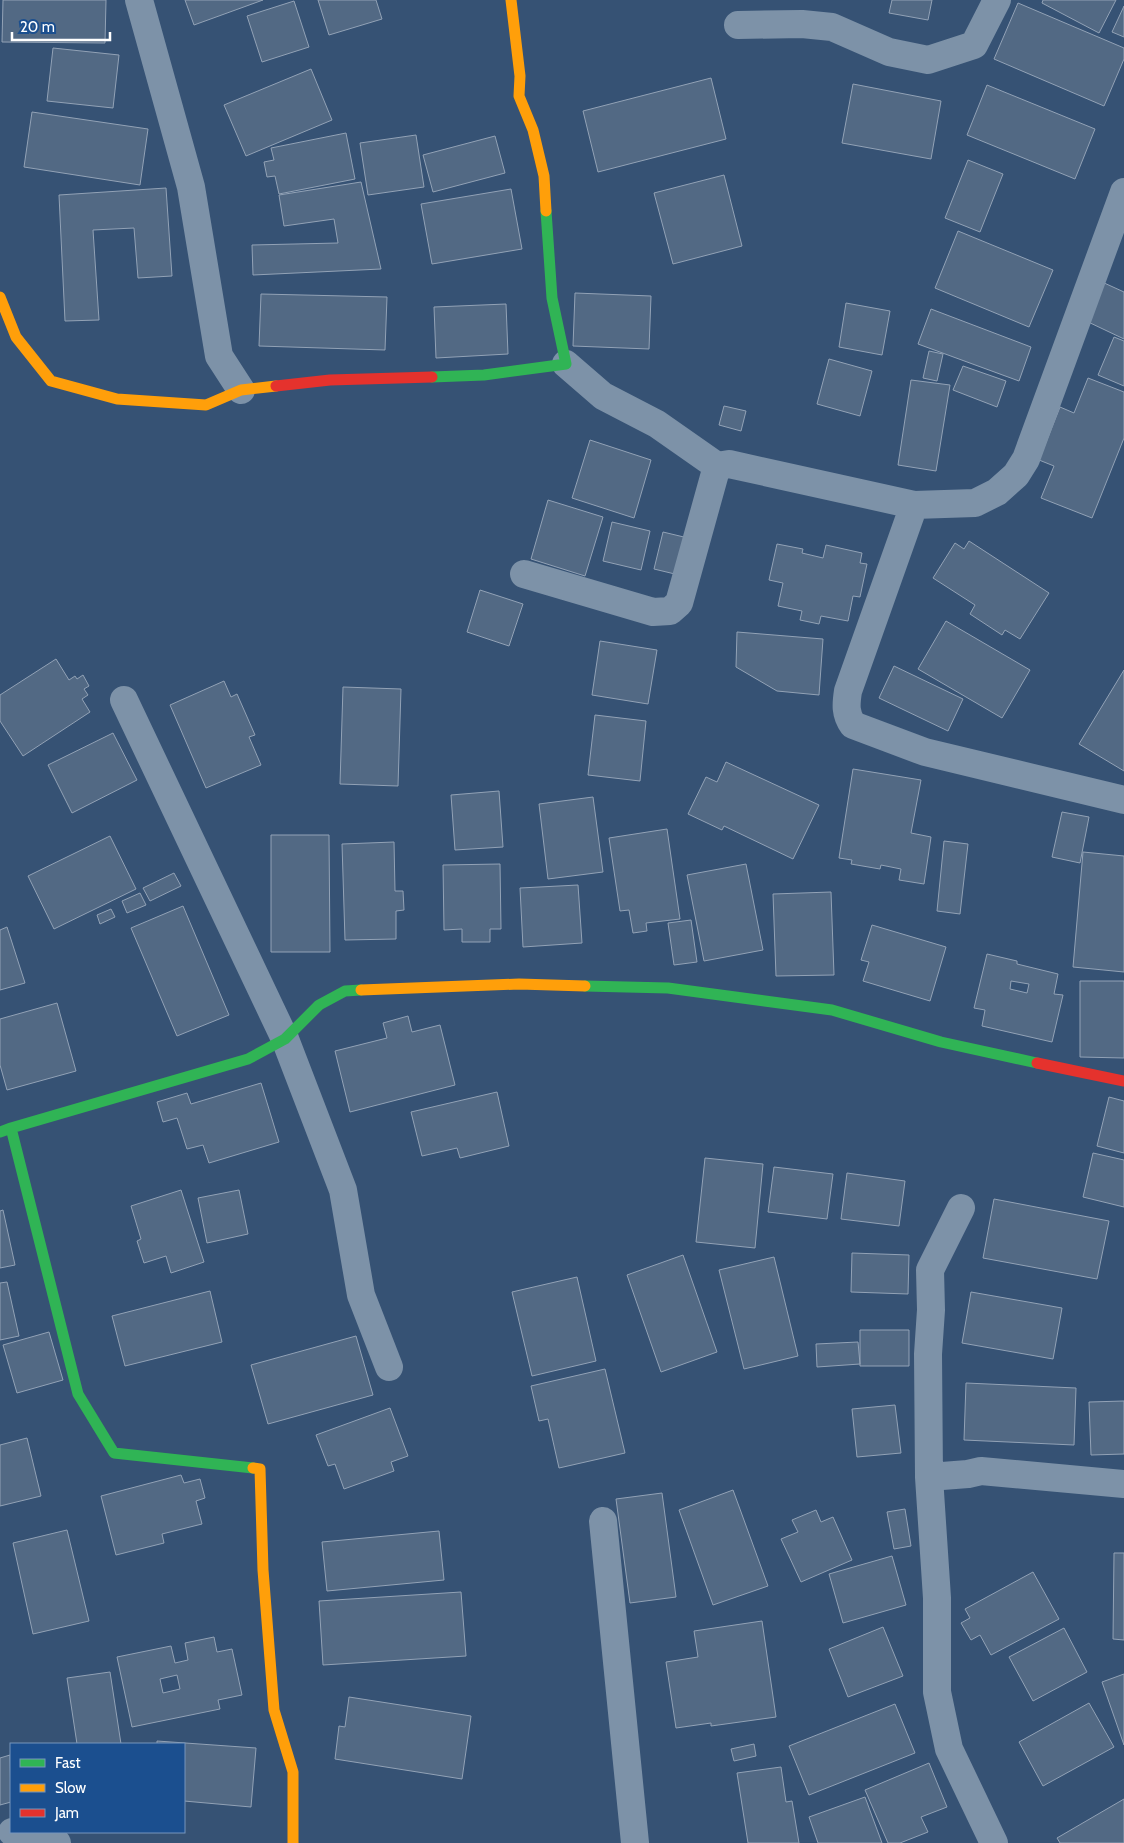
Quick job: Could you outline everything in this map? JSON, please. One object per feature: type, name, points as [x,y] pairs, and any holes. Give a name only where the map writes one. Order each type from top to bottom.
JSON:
[{"type":"street","points":[[139,0],[192,188],[219,356],[241,390]]},
{"type":"street","points":[[511,0],[520,76],[519,96],[533,130],[544,176],[552,298],[566,364],[604,396],[657,424],[717,466],[729,464],[914,506],[975,503],[997,492],[1016,475],[1026,459],[1124,192]]},
{"type":"street","points":[[738,25],[802,24],[832,27],[889,52],[928,60],[974,45],[997,0]]},
{"type":"street","points":[[0,297],[16,337],[52,381],[117,399],[206,405],[241,390],[330,380],[484,375],[566,364]]},
{"type":"street","points":[[524,574],[653,612],[670,611],[679,603],[717,466]]},
{"type":"street","points":[[914,506],[848,691],[847,716],[853,725],[925,752],[1124,800]]},
{"type":"street","points":[[124,700],[285,1039],[343,1190],[361,1295],[389,1367]]},
{"type":"street","points":[[293,1843],[293,1772],[274,1710],[263,1570],[260,1469],[114,1454],[78,1394],[5,1130],[248,1059],[285,1039],[319,1005],[345,992],[519,984],[668,988],[832,1010],[941,1042],[1124,1081]]},
{"type":"street","points":[[961,1208],[930,1270],[931,1310],[928,1354],[929,1476],[937,1598],[937,1692],[949,1749],[994,1843]]},
{"type":"street","points":[[929,1476],[968,1474],[981,1471],[1124,1484]]},
{"type":"street","points":[[603,1520],[635,1843]]},
{"type":"street","points":[[16,1833],[57,1843]]},
{"type":"building","points":[[3,0],[106,0],[105,43],[2,42]]},
{"type":"building","points":[[185,0],[263,0],[194,25]]},
{"type":"building","points":[[318,0],[376,0],[382,19],[329,35]]},
{"type":"building","points":[[892,0],[932,0],[928,20],[889,13]]},
{"type":"building","points":[[1043,0],[1116,0],[1099,33],[1042,3]]},
{"type":"building","points":[[294,1],[309,47],[262,62],[247,16]]},
{"type":"building","points":[[1018,3],[1124,48],[1124,59],[1104,106],[994,59]]},
{"type":"building","points":[[1124,6],[1124,37],[1112,32]]},
{"type":"building","points":[[53,48],[119,55],[113,108],[47,101]]},
{"type":"building","points":[[311,69],[332,120],[246,156],[224,105]]},
{"type":"building","points":[[711,78],[726,139],[598,172],[583,111]]},
{"type":"building","points":[[853,84],[941,101],[931,159],[842,143]]},
{"type":"building","points":[[987,85],[1095,129],[1075,179],[967,135]]},
{"type":"building","points":[[32,112],[148,129],[140,185],[24,167]]},
{"type":"building","points":[[346,133],[355,179],[279,194],[275,176],[267,177],[264,162],[274,160],[271,148]]},
{"type":"building","points":[[416,135],[424,187],[368,195],[360,143]]},
{"type":"building","points":[[495,136],[505,173],[433,192],[423,155]]},
{"type":"building","points":[[968,160],[1003,174],[980,232],[945,218]]},
{"type":"building","points":[[724,175],[742,246],[673,264],[654,193]]},
{"type":"building","points":[[361,182],[381,269],[253,275],[252,245],[338,243],[334,219],[284,226],[279,195]]},
{"type":"building","points":[[166,188],[172,276],[138,278],[134,228],[93,230],[99,320],[65,321],[59,195]]},
{"type":"building","points":[[511,189],[522,249],[432,264],[421,204]]},
{"type":"building","points":[[958,231],[1053,270],[1029,327],[935,288]]},
{"type":"building","points":[[1102,282],[1124,292],[1124,339],[1084,320]]},
{"type":"building","points":[[575,293],[651,296],[649,349],[573,346]]},
{"type":"building","points":[[261,294],[387,297],[385,350],[259,346]]},
{"type":"building","points":[[846,303],[890,311],[882,355],[839,347]]},
{"type":"building","points":[[506,304],[508,354],[436,358],[434,307]]},
{"type":"building","points":[[931,309],[1031,347],[1019,381],[918,344]]},
{"type":"building","points":[[1114,337],[1124,341],[1124,386],[1098,375]]},
{"type":"building","points":[[929,351],[943,354],[937,381],[923,378]]},
{"type":"building","points":[[829,359],[872,371],[860,416],[817,404]]},
{"type":"building","points":[[963,366],[1006,381],[997,407],[953,390]]},
{"type":"building","points":[[1088,378],[1124,392],[1124,438],[1092,518],[1041,498],[1054,466],[1039,460],[1060,407],[1074,413]]},
{"type":"building","points":[[911,380],[950,385],[936,471],[898,465]]},
{"type":"building","points":[[724,406],[746,411],[741,431],[719,425]]},
{"type":"building","points":[[590,440],[651,460],[634,518],[572,498]]},
{"type":"building","points":[[548,500],[603,517],[585,576],[531,559]]},
{"type":"building","points":[[612,522],[650,531],[641,570],[603,561]]},
{"type":"building","points":[[663,532],[688,538],[679,575],[654,569]]},
{"type":"building","points":[[969,541],[1049,593],[1020,639],[1005,630],[1002,635],[970,614],[975,605],[933,578],[955,543],[964,549]]},
{"type":"building","points":[[777,544],[803,549],[802,553],[823,558],[826,545],[862,553],[860,563],[867,564],[860,597],[853,596],[848,621],[821,616],[819,624],[800,620],[802,611],[778,606],[783,583],[769,580]]},
{"type":"building","points":[[480,590],[523,604],[509,646],[467,632]]},
{"type":"building","points":[[946,621],[1030,670],[1002,718],[918,669]]},
{"type":"building","points":[[737,632],[823,639],[819,695],[777,691],[736,667]]},
{"type":"building","points":[[600,641],[657,650],[648,704],[592,695]]},
{"type":"building","points":[[56,659],[69,680],[75,676],[77,679],[83,675],[89,686],[84,689],[88,695],[82,699],[90,712],[23,756],[0,721],[0,695]]},
{"type":"building","points":[[894,666],[963,699],[948,731],[879,698]]},
{"type":"building","points":[[1124,670],[1124,771],[1079,744]]},
{"type":"building","points":[[224,681],[231,697],[237,694],[255,735],[249,737],[261,765],[206,788],[170,705]]},
{"type":"building","points":[[343,687],[401,689],[398,786],[340,784]]},
{"type":"building","points":[[595,715],[646,721],[640,781],[588,775]]},
{"type":"building","points":[[113,733],[137,780],[72,813],[48,765]]},
{"type":"building","points":[[726,762],[819,805],[793,859],[724,826],[722,830],[688,814],[706,777],[717,782]]},
{"type":"building","points":[[853,769],[921,780],[911,833],[931,837],[924,884],[899,880],[901,869],[881,865],[880,869],[851,864],[852,860],[839,858]]},
{"type":"building","points":[[499,791],[503,847],[455,850],[451,795]]},
{"type":"building","points":[[593,797],[603,872],[548,879],[539,804]]},
{"type":"building","points":[[1062,812],[1089,817],[1080,863],[1052,857]]},
{"type":"building","points":[[667,829],[680,919],[646,923],[647,931],[633,933],[629,910],[620,911],[609,838]]},
{"type":"building","points":[[271,835],[329,835],[330,952],[271,952]]},
{"type":"building","points":[[110,836],[136,889],[54,929],[28,876]]},
{"type":"building","points":[[944,841],[968,844],[960,914],[937,911]]},
{"type":"building","points":[[394,842],[395,891],[403,891],[404,910],[396,911],[396,939],[345,940],[342,844]]},
{"type":"building","points":[[1083,852],[1124,856],[1124,972],[1073,967]]},
{"type":"building","points":[[500,864],[501,929],[490,929],[490,942],[462,942],[462,929],[444,930],[443,865]]},
{"type":"building","points":[[746,864],[763,950],[704,961],[687,875]]},
{"type":"building","points":[[174,873],[181,886],[150,901],[143,888]]},
{"type":"building","points":[[578,885],[582,943],[523,947],[520,888]]},
{"type":"building","points":[[831,892],[834,975],[776,976],[773,894]]},
{"type":"building","points":[[140,893],[146,905],[127,913],[122,901]]},
{"type":"building","points":[[183,906],[229,1015],[177,1036],[131,928]]},
{"type":"building","points":[[111,909],[115,917],[100,924],[97,915]]},
{"type":"building","points":[[691,920],[697,962],[674,965],[668,923]]},
{"type":"building","points":[[872,925],[946,947],[930,1001],[863,981],[869,962],[861,960]]},
{"type":"building","points":[[7,927],[25,983],[0,990],[0,930]]},
{"type":"building","points":[[987,954],[1058,974],[1054,994],[1063,995],[1052,1042],[982,1026],[985,1010],[974,1008]],"holes":[[[1011,981],[1029,984],[1027,993],[1010,989]]]},
{"type":"building","points":[[1080,981],[1124,981],[1124,1058],[1080,1057]]},
{"type":"building","points":[[57,1003],[76,1071],[7,1090],[0,1065],[0,1019]]},
{"type":"building","points":[[408,1016],[412,1032],[440,1025],[455,1085],[350,1112],[335,1051],[387,1038],[383,1023]]},
{"type":"building","points":[[261,1083],[279,1142],[209,1163],[203,1145],[187,1149],[177,1118],[163,1122],[157,1102],[187,1093],[191,1104]]},
{"type":"building","points":[[497,1092],[509,1146],[460,1158],[457,1148],[422,1156],[411,1112]]},
{"type":"building","points":[[1109,1097],[1124,1101],[1124,1153],[1097,1146]]},
{"type":"building","points":[[1093,1153],[1124,1160],[1124,1207],[1083,1197]]},
{"type":"building","points":[[705,1158],[763,1164],[755,1248],[696,1242]]},
{"type":"building","points":[[774,1167],[833,1174],[827,1219],[768,1212]]},
{"type":"building","points":[[847,1173],[905,1181],[899,1226],[841,1219]]},
{"type":"building","points":[[181,1190],[204,1262],[171,1273],[166,1256],[144,1263],[137,1241],[141,1239],[131,1206]]},
{"type":"building","points":[[239,1190],[248,1234],[207,1243],[198,1198]]},
{"type":"building","points":[[994,1199],[1109,1221],[1097,1279],[983,1258]]},
{"type":"building","points":[[3,1210],[15,1265],[0,1268],[0,1211]]},
{"type":"building","points":[[852,1253],[909,1255],[908,1294],[851,1292]]},
{"type":"building","points":[[683,1255],[717,1352],[661,1372],[627,1275]]},
{"type":"building","points":[[774,1257],[798,1356],[744,1369],[719,1270]]},
{"type":"building","points":[[577,1277],[596,1361],[532,1376],[512,1292]]},
{"type":"building","points":[[7,1282],[19,1336],[0,1340],[0,1283]]},
{"type":"building","points":[[210,1291],[222,1342],[125,1366],[112,1316]]},
{"type":"building","points":[[971,1292],[1062,1308],[1053,1359],[962,1343]]},
{"type":"building","points":[[860,1330],[909,1330],[909,1366],[860,1366]]},
{"type":"building","points":[[49,1332],[63,1380],[17,1393],[3,1345]]},
{"type":"building","points":[[356,1336],[373,1395],[268,1424],[251,1365]]},
{"type":"building","points":[[858,1342],[860,1364],[817,1367],[816,1344]]},
{"type":"building","points":[[605,1369],[625,1453],[559,1468],[548,1419],[539,1421],[531,1386]]},
{"type":"building","points":[[966,1383],[1076,1388],[1074,1445],[964,1440]]},
{"type":"building","points":[[1124,1401],[1124,1454],[1091,1455],[1089,1402]]},
{"type":"building","points":[[895,1405],[901,1453],[857,1457],[852,1409]]},
{"type":"building","points":[[390,1408],[408,1456],[391,1462],[394,1471],[344,1489],[335,1464],[328,1466],[316,1435]]},
{"type":"building","points":[[27,1438],[41,1496],[0,1506],[0,1445]]},
{"type":"building","points":[[181,1475],[184,1483],[200,1479],[205,1498],[196,1501],[202,1524],[162,1534],[164,1543],[116,1555],[101,1496]]},
{"type":"building","points":[[733,1490],[768,1586],[713,1605],[679,1510]]},
{"type":"building","points":[[662,1493],[676,1597],[630,1603],[616,1499]]},
{"type":"building","points":[[905,1509],[911,1546],[894,1549],[887,1512]]},
{"type":"building","points":[[816,1510],[821,1522],[833,1517],[852,1560],[801,1582],[781,1539],[798,1532],[792,1520]]},
{"type":"building","points":[[67,1530],[89,1621],[33,1634],[13,1543]]},
{"type":"building","points":[[439,1531],[444,1580],[327,1591],[322,1542]]},
{"type":"building","points":[[1114,1553],[1124,1553],[1124,1640],[1113,1639]]},
{"type":"building","points":[[892,1556],[906,1605],[843,1623],[829,1574]]},
{"type":"building","points":[[1033,1572],[1059,1619],[991,1655],[980,1635],[971,1640],[961,1623],[970,1618],[965,1609]]},
{"type":"building","points":[[461,1592],[466,1656],[323,1665],[319,1601]]},
{"type":"building","points":[[762,1621],[776,1717],[711,1726],[711,1723],[676,1728],[666,1662],[698,1657],[694,1631]]},
{"type":"building","points":[[883,1627],[903,1676],[848,1697],[829,1649]]},
{"type":"building","points":[[1064,1628],[1087,1672],[1033,1701],[1009,1657]]},
{"type":"building","points":[[214,1637],[217,1652],[232,1649],[242,1695],[218,1700],[220,1709],[132,1727],[117,1657],[171,1646],[175,1663],[188,1660],[185,1643]],"holes":[[[177,1675],[180,1689],[163,1693],[160,1679]]]},
{"type":"building","points":[[110,1672],[121,1743],[77,1743],[67,1678]]},
{"type":"building","points":[[1124,1674],[1124,1745],[1102,1682]]},
{"type":"building","points":[[349,1697],[471,1716],[462,1779],[335,1759],[339,1726],[345,1727]]},
{"type":"building","points":[[1089,1703],[1114,1747],[1043,1786],[1019,1742]]},
{"type":"building","points":[[895,1704],[915,1753],[809,1795],[789,1746]]},
{"type":"building","points":[[157,1741],[256,1748],[251,1807],[185,1801],[185,1743],[157,1743]]},
{"type":"building","points":[[754,1744],[756,1756],[734,1761],[731,1749]]},
{"type":"building","points":[[10,1755],[10,1802],[0,1805],[0,1758]]},
{"type":"building","points":[[929,1763],[947,1807],[921,1817],[928,1832],[900,1843],[888,1843],[865,1790]]},
{"type":"building","points":[[781,1767],[786,1802],[792,1801],[799,1843],[748,1843],[737,1773]]},
{"type":"building","points":[[865,1797],[882,1843],[818,1843],[809,1817]]},
{"type":"building","points":[[1124,1799],[1124,1843],[1060,1843],[1057,1838]]},
{"type":"traffic: fast","points":[[432,377],[484,375],[566,364],[552,298],[546,211]]},
{"type":"traffic: fast","points":[[585,986],[668,988],[832,1010],[941,1042],[1037,1063]]},
{"type":"traffic: fast","points":[[11,1128],[248,1059],[285,1039],[319,1005],[345,991],[361,990]]},
{"type":"traffic: fast","points":[[0,1132],[11,1128],[78,1394],[114,1453],[253,1468]]},
{"type":"traffic: slow","points":[[511,0],[520,76],[519,96],[533,130],[544,176],[546,211]]},
{"type":"traffic: slow","points":[[0,297],[16,337],[51,381],[117,399],[206,405],[241,390],[276,386]]},
{"type":"traffic: slow","points":[[361,990],[519,984],[585,986]]},
{"type":"traffic: slow","points":[[253,1468],[260,1469],[263,1570],[274,1710],[293,1772],[293,1843]]},
{"type":"traffic: jam","points":[[276,386],[330,380],[432,377]]},
{"type":"traffic: jam","points":[[1037,1063],[1124,1081]]}]
